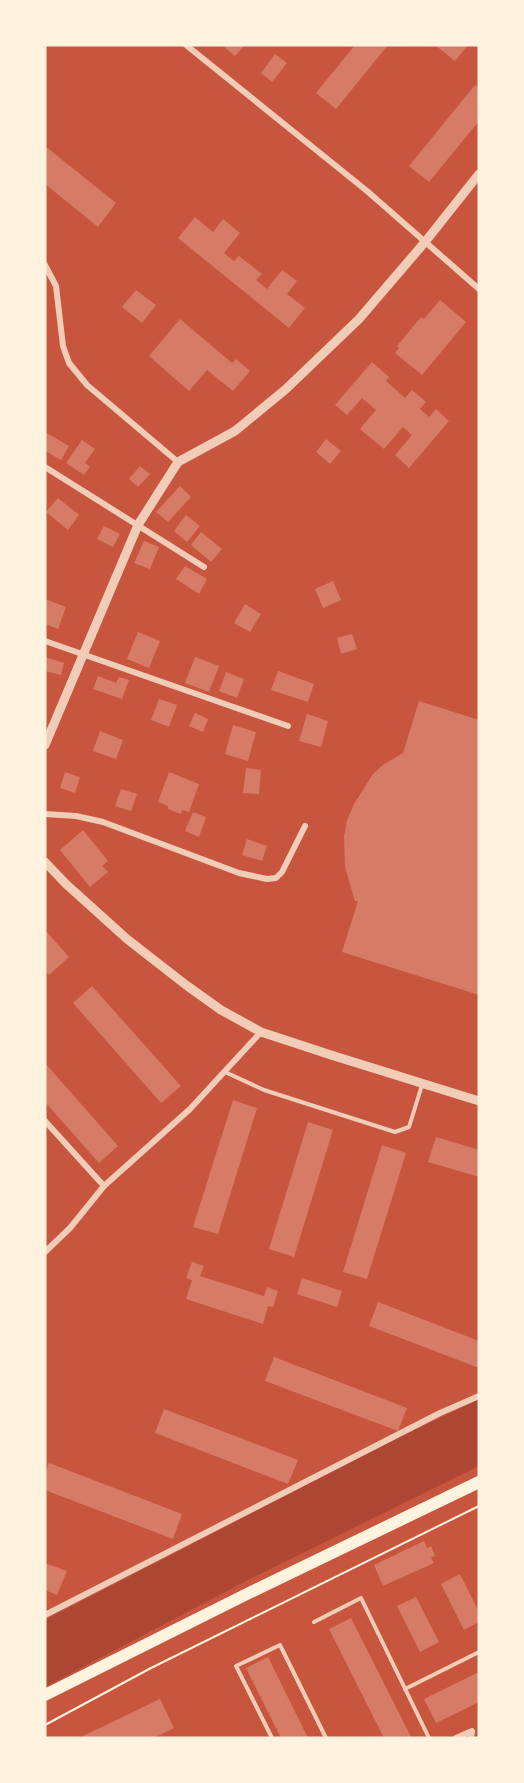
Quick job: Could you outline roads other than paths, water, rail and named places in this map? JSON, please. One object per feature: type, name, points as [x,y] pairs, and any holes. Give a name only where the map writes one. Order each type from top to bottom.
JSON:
[{"type":"highway","points":[[45,1695],[479,1482]]},
{"type":"street","points":[[186,45],[366,191],[479,289]]},
{"type":"street","points":[[45,745],[138,525],[178,462],[235,431],[286,389],[359,319],[479,174]]},
{"type":"street","points":[[45,265],[56,286],[63,346],[69,363],[87,385],[178,462]]},
{"type":"street","points":[[45,467],[204,567]]},
{"type":"street","points":[[45,641],[288,726]]},
{"type":"street","points":[[45,814],[76,816],[103,822],[239,873],[267,879],[276,878],[282,872],[305,826]]},
{"type":"street","points":[[45,862],[127,939],[221,1010],[261,1032],[479,1101]]},
{"type":"street","points":[[45,1252],[70,1228],[104,1186],[190,1109],[261,1032]]},
{"type":"street","points":[[45,1121],[104,1186]]},
{"type":"street","points":[[45,1615],[429,1418],[479,1396]]},
{"type":"street","points":[[456,1738],[474,1733]]},
{"type":"lane","points":[[224,1072],[264,1090],[395,1132],[409,1127],[423,1084]]},
{"type":"lane","points":[[314,1622],[361,1598],[429,1738]]},
{"type":"lane","points":[[272,1738],[236,1666],[280,1645],[326,1738]]},
{"type":"lane","points":[[405,1689],[479,1652]]}]
